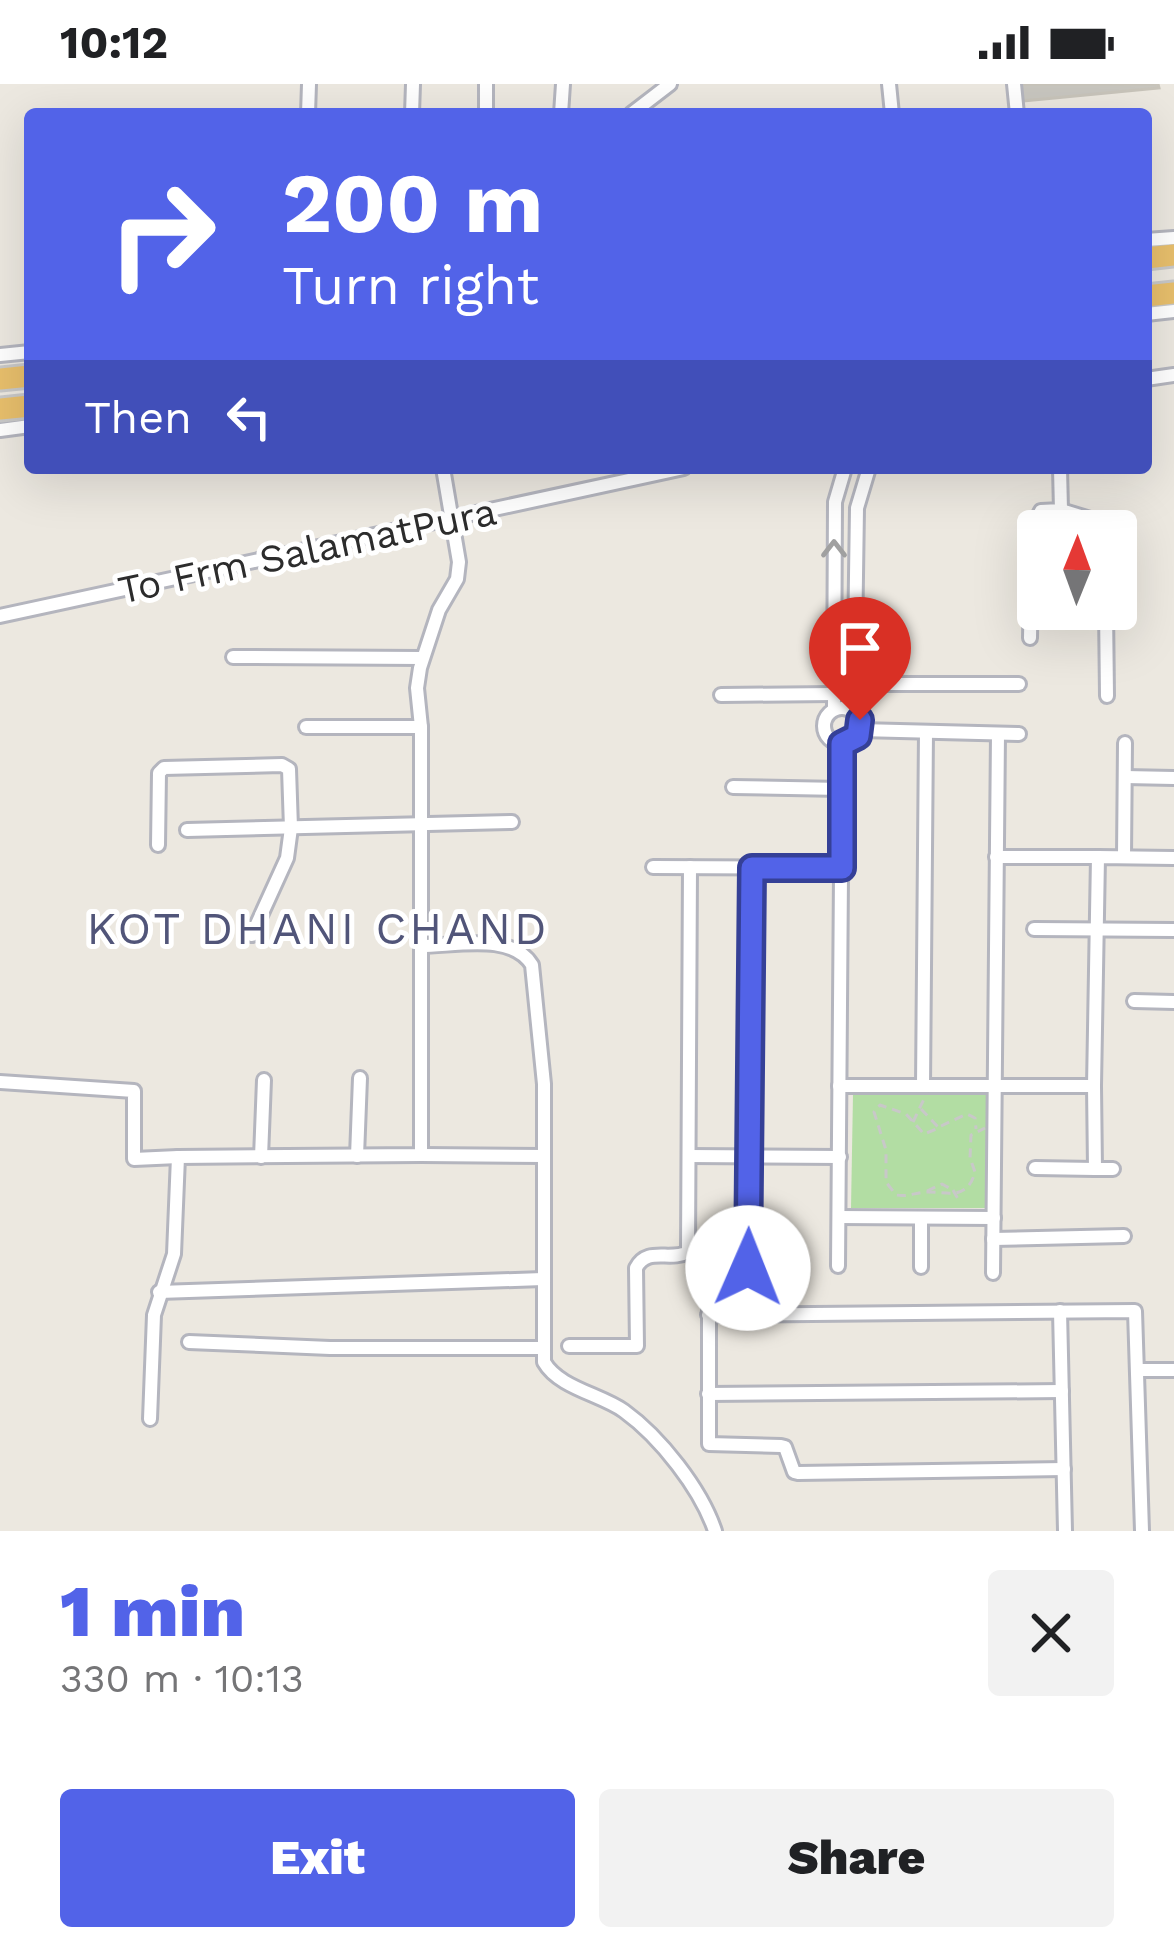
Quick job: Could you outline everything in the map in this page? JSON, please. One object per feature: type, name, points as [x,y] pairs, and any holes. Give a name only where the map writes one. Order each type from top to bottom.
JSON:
[{"type":"street","points":[[639,108],[670,84]]},
{"type":"street","points":[[421,1155],[421,727],[417,688],[422,658],[457,579],[459,546],[444,474]]},
{"type":"street","name":"To Frm SalamatPura","points":[[0,616],[657,474]]},
{"type":"street","points":[[843,474],[835,502],[834,701],[824,729],[830,740],[842,744],[854,740],[860,730],[854,711],[857,508],[867,474]]},
{"type":"street","points":[[1060,474],[1061,510]]},
{"type":"street","points":[[1030,630],[1030,638]]},
{"type":"street","points":[[1106,630],[1107,696]]},
{"type":"street","points":[[233,657],[422,658]]},
{"type":"street","points":[[854,683],[1019,684]]},
{"type":"street","points":[[721,695],[834,701],[854,711]]},
{"type":"street","points":[[306,727],[421,727]]},
{"type":"street","points":[[860,730],[1019,734]]},
{"type":"street","points":[[923,1086],[926,732]]},
{"type":"street","points":[[993,1273],[998,734]]},
{"type":"street","points":[[1124,857],[1125,742]]},
{"type":"street","points":[[838,1266],[842,744]]},
{"type":"street","points":[[158,845],[159,773],[164,768],[282,765],[289,769],[287,857],[252,935]]},
{"type":"street","points":[[1125,777],[1174,778]]},
{"type":"street","points":[[733,788],[842,789]]},
{"type":"street","points":[[188,830],[512,822]]},
{"type":"street","points":[[996,857],[1174,858]]},
{"type":"street","points":[[1095,1169],[1098,857]]},
{"type":"street","points":[[653,867],[842,868]]},
{"type":"street","points":[[569,1346],[637,1346],[636,1268],[640,1259],[688,1252],[690,867]]},
{"type":"street","points":[[748,1268],[752,868]]},
{"type":"street","points":[[1034,929],[1174,930]]},
{"type":"street","points":[[421,946],[506,945],[532,965],[544,1084],[544,1362],[556,1376],[623,1411],[647,1431],[690,1479],[715,1531]]},
{"type":"street","points":[[1134,1001],[1174,1002]]},
{"type":"street","points":[[357,1156],[360,1078]]},
{"type":"street","points":[[260,1156],[264,1080]]},
{"type":"street","points":[[0,1082],[134,1091],[134,1159],[543,1156]]},
{"type":"street","points":[[839,1086],[1094,1086]]},
{"type":"street","points":[[689,1156],[839,1157]]},
{"type":"street","points":[[150,1419],[154,1315],[174,1254],[178,1157]]},
{"type":"street","points":[[1035,1168],[1113,1169]]},
{"type":"street","points":[[839,1216],[994,1217]]},
{"type":"street","points":[[920,1267],[921,1218]]},
{"type":"street","points":[[993,1239],[1124,1236]]},
{"type":"street","points":[[159,1292],[543,1280]]},
{"type":"street","points":[[709,1285],[709,1444],[781,1446],[794,1472],[1064,1469]]},
{"type":"street","points":[[708,1315],[1136,1310],[1142,1531]]},
{"type":"street","points":[[1060,1311],[1066,1531]]},
{"type":"street","points":[[188,1342],[542,1348]]},
{"type":"street","points":[[1137,1370],[1174,1370]]},
{"type":"street","points":[[708,1394],[1062,1391]]},
{"type":"path","points":[[913,1122],[921,1109],[923,1086]]},
{"type":"path","points":[[926,1192],[947,1196],[971,1184],[975,1172],[969,1143],[976,1130],[975,1118],[967,1114],[952,1118],[924,1134],[893,1107],[880,1105],[874,1112],[886,1150],[890,1191],[912,1197],[936,1185],[953,1190],[958,1199]]},
{"type":"path","points":[[921,1109],[939,1128]]},
{"type":"path","points":[[976,1130],[992,1127]]},
{"type":"green space","points":[[853,1094],[987,1094],[987,1208],[851,1208]]},
{"type":"building","points":[[1020,84],[1158,84],[1159,88],[1022,101]]},
{"type":"district","name":"KOT DHANI CHAND","points":[[318,928]]},
{"type":"route","points":[[748,1268],[752,868],[842,868],[842,744],[858,736],[860,720]]}]
